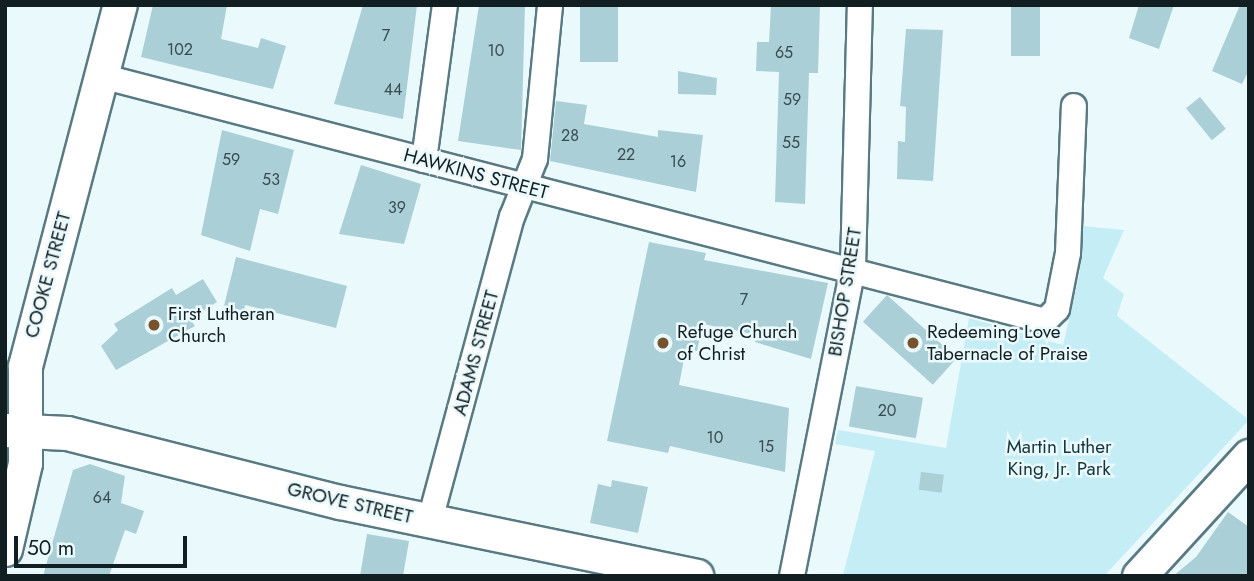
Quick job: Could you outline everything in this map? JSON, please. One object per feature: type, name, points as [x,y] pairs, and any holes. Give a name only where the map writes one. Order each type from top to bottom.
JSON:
[{"type":"main road","name":"COOKE STREET","points":[[5,549],[24,472],[14,430],[25,366],[120,5]]},
{"type":"main road","name":"GROVE STREET","points":[[14,430],[93,439],[430,520],[696,576]]},
{"type":"main road","points":[[1139,576],[1249,456]]},
{"type":"street","points":[[424,160],[445,5]]},
{"type":"street","name":"ADAMS STREET","points":[[430,520],[537,151],[551,5]]},
{"type":"street","name":"BISHOP STREET","points":[[792,576],[853,268],[860,5]]},
{"type":"street","name":"HAWKINS STREET","points":[[101,76],[1052,318],[1068,253],[1074,106]]},
{"type":"green space","name":"Martin Luther King, Jr. Park","points":[[1082,226],[1124,230],[1103,278],[1124,294],[1117,316],[1249,420],[1104,576],[843,575],[875,451],[835,444],[838,430],[946,448],[969,318],[1063,345],[1080,272]]},
{"type":"building","points":[[153,5],[227,5],[221,39],[258,48],[261,38],[286,46],[273,89],[141,57]]},
{"type":"building","points":[[363,5],[417,5],[403,119],[334,104]]},
{"type":"building","points":[[479,5],[525,5],[521,150],[458,141]]},
{"type":"building","points":[[580,5],[618,5],[618,62],[580,62]]},
{"type":"building","points":[[771,5],[820,5],[818,73],[809,73],[805,204],[775,202],[779,72],[756,71],[757,42],[769,42]]},
{"type":"building","points":[[1011,5],[1040,5],[1040,56],[1011,56]]},
{"type":"building","points":[[1139,5],[1174,5],[1159,49],[1129,38]]},
{"type":"building","points":[[1240,5],[1249,5],[1249,70],[1242,84],[1212,71]]},
{"type":"building","points":[[906,29],[943,30],[933,181],[897,179],[898,141],[905,142],[906,107],[900,106]]},
{"type":"building","points":[[678,71],[717,78],[716,95],[678,94]]},
{"type":"building","points":[[1200,97],[1226,129],[1212,140],[1186,108]]},
{"type":"building","points":[[556,101],[587,105],[584,124],[658,137],[658,130],[703,135],[696,192],[550,161]]},
{"type":"building","points":[[222,130],[294,150],[278,214],[260,209],[250,251],[201,235]]},
{"type":"building","points":[[361,165],[421,184],[404,244],[339,234]]},
{"type":"building","points":[[649,242],[706,253],[704,260],[828,283],[811,359],[755,342],[757,335],[703,324],[697,351],[686,349],[679,385],[789,408],[785,472],[670,446],[668,453],[607,441]]},
{"type":"building","points":[[236,257],[347,286],[336,328],[245,305],[244,311],[224,306]]},
{"type":"building","name":"First Lutheran Church","points":[[203,279],[217,302],[190,319],[195,326],[116,370],[101,346],[118,330],[114,324],[172,288],[176,295]]},
{"type":"building","name":"Redeeming Love Tabernacle of Praise","points":[[887,295],[957,358],[933,385],[863,322]]},
{"type":"building","points":[[856,386],[923,398],[916,438],[849,426]]},
{"type":"building","points":[[90,464],[125,476],[121,503],[144,511],[136,534],[125,530],[109,576],[43,576],[73,470]]},
{"type":"building","points":[[921,472],[944,475],[942,493],[919,490]]},
{"type":"building","points":[[612,480],[648,487],[638,533],[590,523],[598,484],[611,487]]},
{"type":"building","points":[[1228,512],[1249,527],[1249,576],[1173,576],[1196,557]]},
{"type":"building","points":[[367,534],[409,541],[403,576],[360,576]]},
{"type":"place","name":"First Lutheran Church","points":[[154,325]]},
{"type":"place","name":"Refuge Church of Christ","points":[[663,343]]},
{"type":"place","name":"Redeeming Love Tabernacle of Praise","points":[[913,343]]}]
